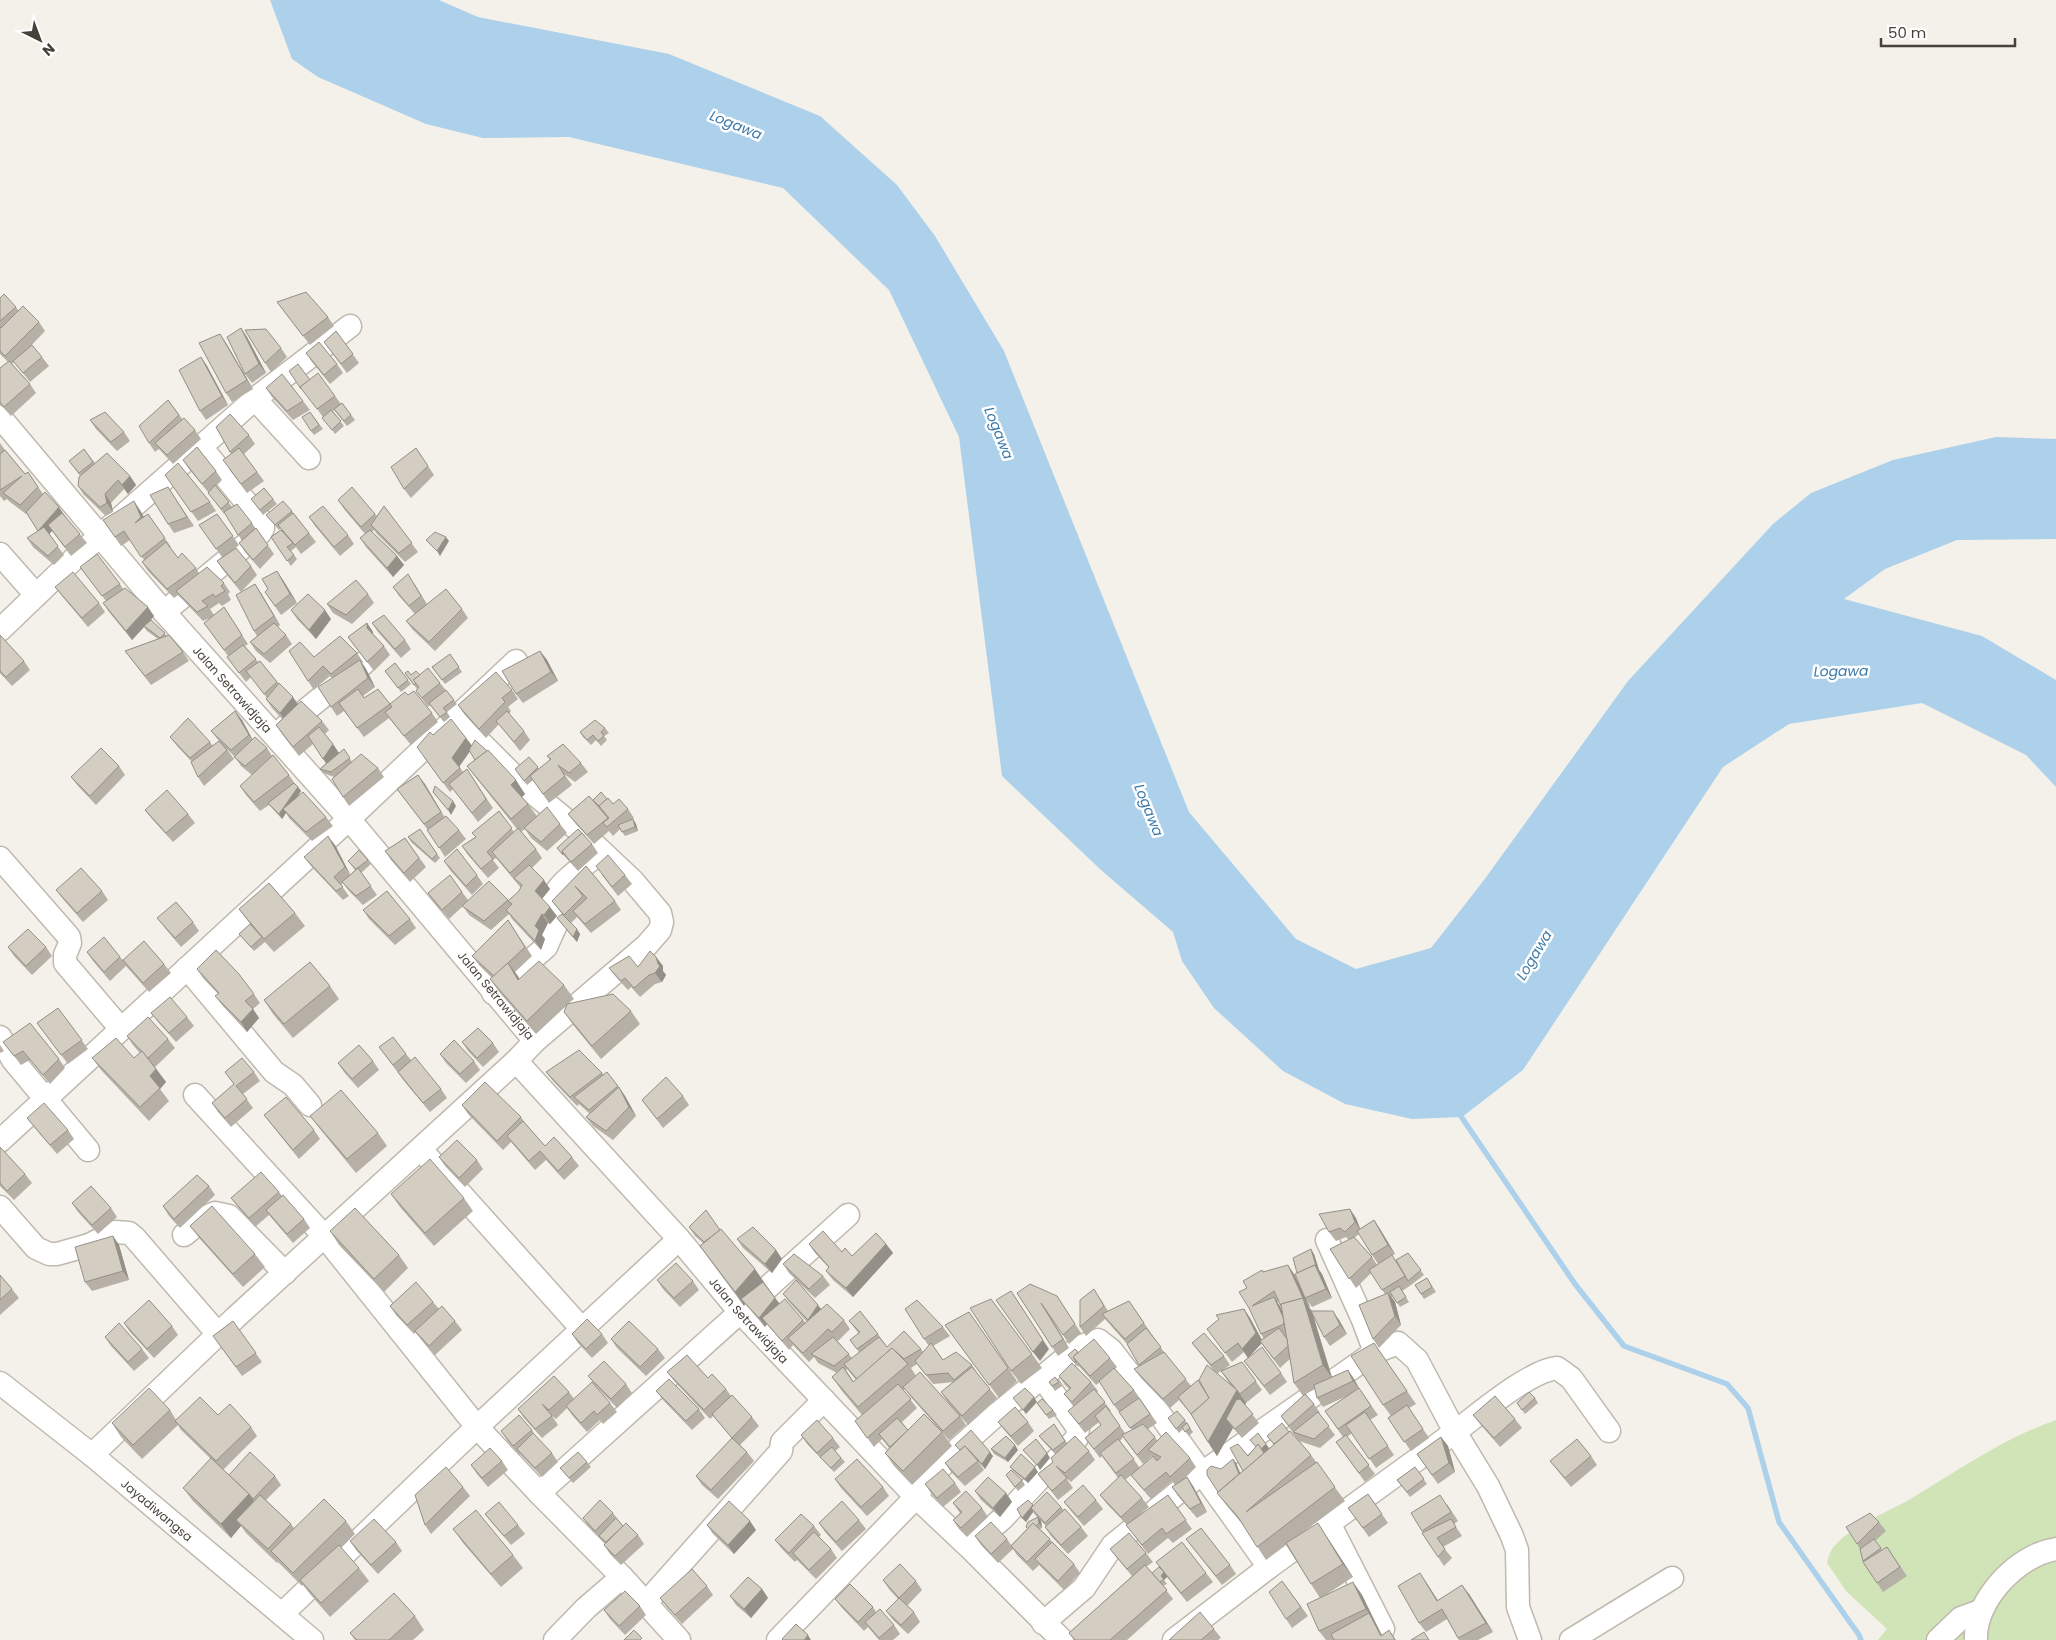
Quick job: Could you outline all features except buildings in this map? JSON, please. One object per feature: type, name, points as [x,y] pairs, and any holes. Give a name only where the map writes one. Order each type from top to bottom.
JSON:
[{"type":"street","points":[[0,630],[100,536],[255,399],[350,326]]},
{"type":"street","points":[[255,399],[309,458]]},
{"type":"street","name":"Jalan Setrawidjaja","points":[[0,417],[164,612],[349,819],[535,1041],[516,1061],[679,1239],[740,1312],[916,1497],[1062,1640]]},
{"type":"street","points":[[164,612],[260,533],[263,528],[263,523],[201,447]]},
{"type":"street","points":[[0,554],[36,595]]},
{"type":"street","points":[[0,1141],[349,819],[516,661]]},
{"type":"street","points":[[274,736],[364,663]]},
{"type":"street","points":[[456,718],[521,783],[582,833],[633,881],[660,913],[662,922],[660,930],[633,958],[535,1041]]},
{"type":"street","points":[[493,993],[546,947],[559,918],[553,900],[554,895],[562,884],[602,852]]},
{"type":"street","points":[[1,862],[69,937],[71,940],[64,955],[65,963],[121,1028]]},
{"type":"street","points":[[187,968],[274,1072],[293,1085],[310,1105]]},
{"type":"street","points":[[0,1037],[13,1060],[44,1100],[88,1150]]},
{"type":"street","points":[[92,1454],[218,1334],[516,1061]]},
{"type":"street","points":[[195,1095],[325,1238],[477,1427],[622,1577],[679,1640]]},
{"type":"street","points":[[421,1150],[582,1329]]},
{"type":"street","points":[[0,1207],[36,1248],[49,1254],[57,1254],[89,1245],[115,1232],[128,1233],[134,1237],[218,1334]]},
{"type":"street","points":[[184,1235],[206,1217],[215,1213],[229,1216],[285,1273]]},
{"type":"street","points":[[539,1493],[848,1215]]},
{"type":"street","points":[[282,1614],[477,1427],[679,1239]]},
{"type":"street","points":[[1327,1240],[1363,1320],[1375,1352]]},
{"type":"street","points":[[778,1640],[916,1497],[925,1483],[958,1449],[1079,1346],[1098,1340],[1104,1344],[1146,1395],[1269,1567]]},
{"type":"street","points":[[1043,1623],[1084,1588],[1113,1546],[1202,1473],[1375,1352],[1398,1343],[1417,1360],[1455,1432],[1488,1486],[1512,1536],[1517,1550],[1518,1607],[1530,1640]]},
{"type":"street","points":[[1174,1640],[1329,1523],[1530,1378],[1546,1369],[1557,1368],[1571,1378],[1609,1431]]},
{"type":"street","points":[[970,1548],[1003,1518],[1078,1438],[1078,1428],[1042,1377]]},
{"type":"street","name":"Jayadiwangsa","points":[[0,1383],[92,1454],[312,1640]]},
{"type":"street","points":[[645,1604],[781,1451],[782,1442],[824,1400]]},
{"type":"street","points":[[1329,1523],[1382,1629]]},
{"type":"street","points":[[1976,1640],[1980,1611],[1995,1588],[2013,1571],[2035,1557],[2056,1550]]},
{"type":"street","points":[[555,1640],[586,1608],[622,1577]]},
{"type":"street","points":[[1572,1640],[1672,1578]]},
{"type":"street","points":[[1938,1640],[1961,1618],[1980,1611]]},
{"type":"green space","points":[[2056,1420],[2056,1640],[1878,1640],[1887,1629],[1846,1591],[1827,1563],[1830,1552],[1835,1545],[1863,1523],[1912,1498],[1982,1455],[2037,1427]]},
{"type":"water","name":"Logawa","points":[[270,0],[439,0],[478,17],[669,54],[820,116],[897,185],[935,236],[1004,351],[1189,812],[1296,939],[1356,969],[1431,948],[1484,880],[1628,681],[1773,524],[1811,493],[1893,460],[1996,437],[2056,439],[2056,539],[1957,540],[1885,569],[1844,599],[1982,636],[2056,680],[2056,787],[2026,755],[1922,703],[1789,724],[1723,767],[1523,1070],[1462,1117],[1412,1119],[1345,1104],[1283,1071],[1214,1008],[1182,961],[1173,932],[1101,870],[1002,776],[959,437],[889,290],[783,188],[569,137],[483,138],[426,124],[318,77],[292,59]]},
{"type":"waterway","points":[[1458,1112],[1575,1284],[1624,1346],[1727,1384],[1748,1408],[1779,1522],[1861,1640]]}]
